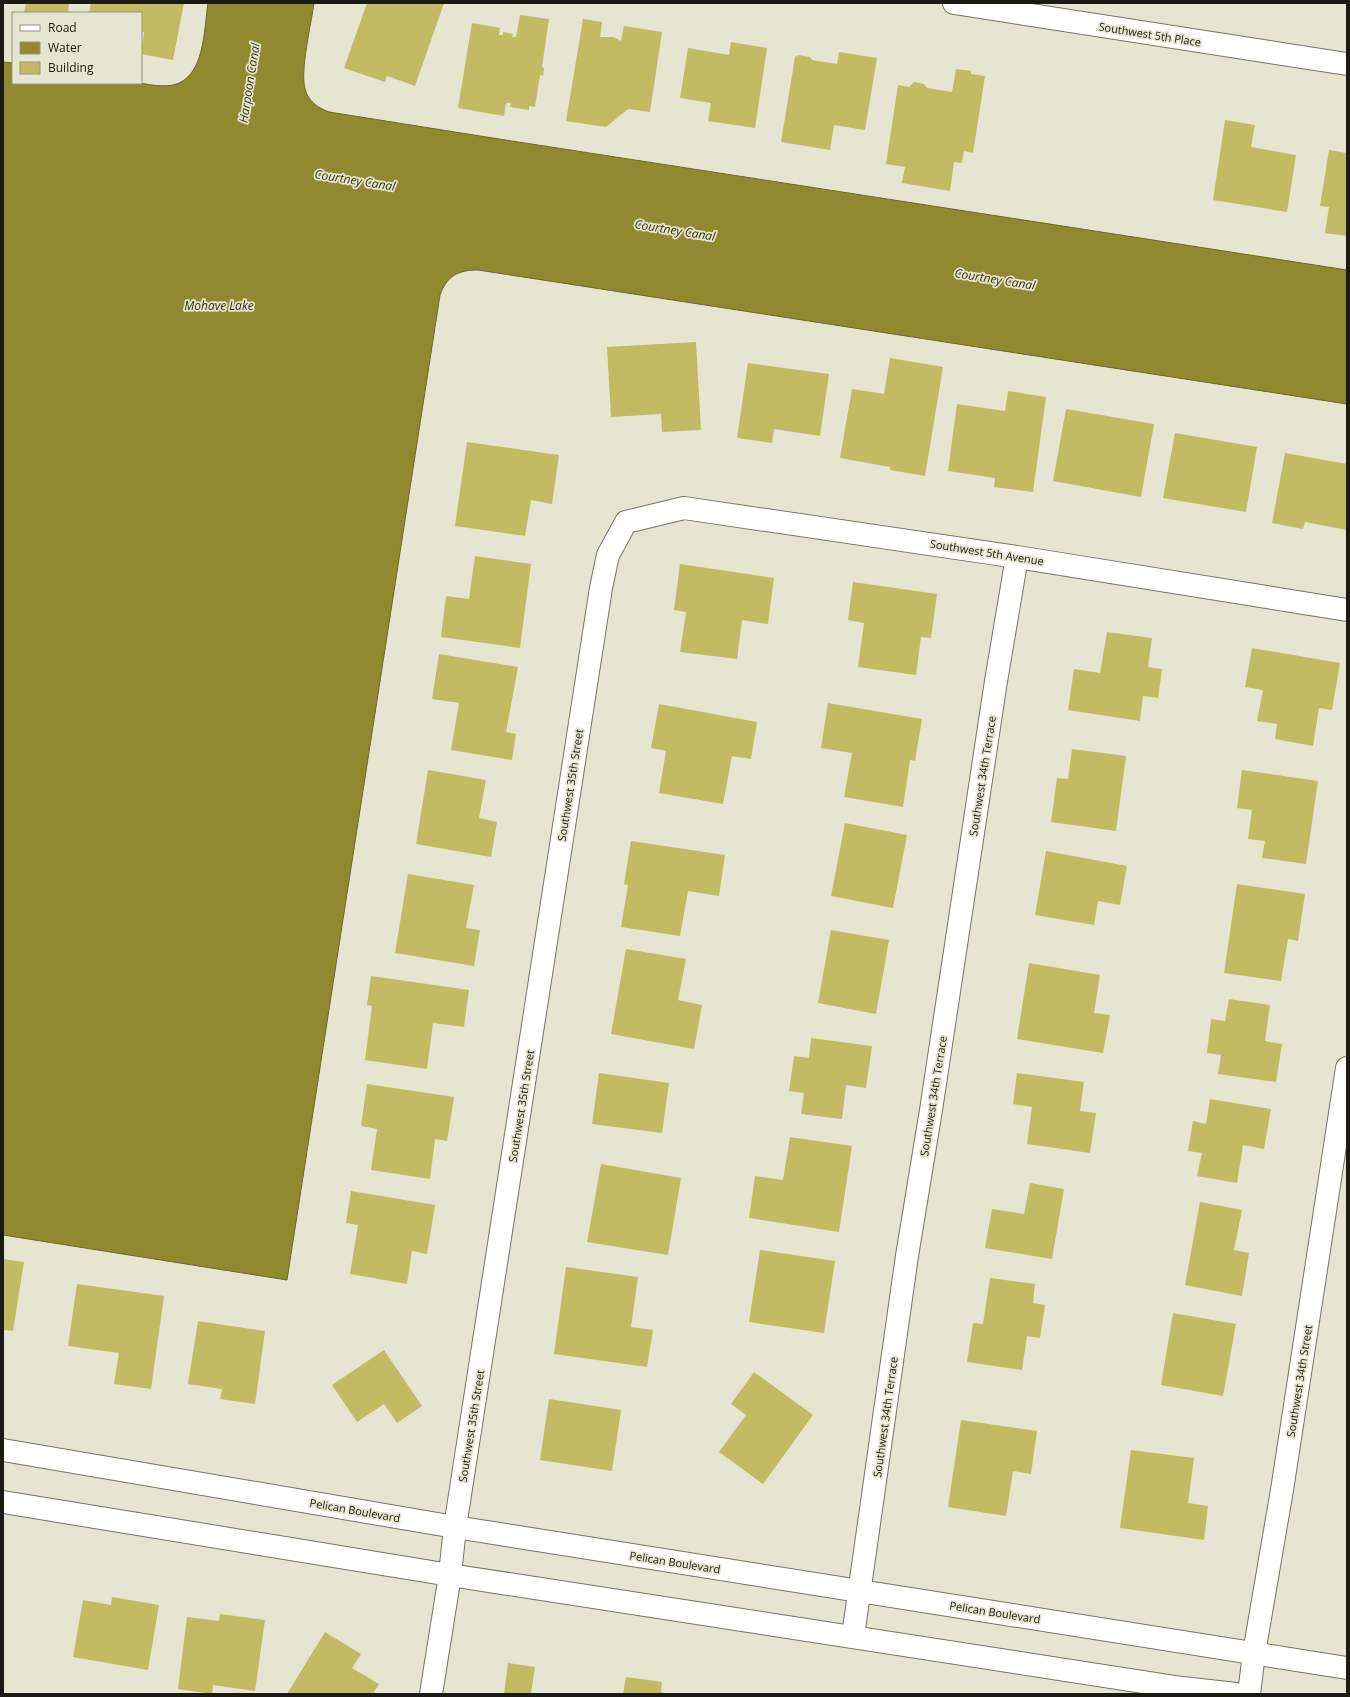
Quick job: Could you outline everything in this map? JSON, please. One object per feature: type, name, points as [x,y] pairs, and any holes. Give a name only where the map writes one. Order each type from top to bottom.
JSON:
[{"type":"street","name":"Southwest 5th Place","points":[[954,3],[1347,64]]},
{"type":"street","name":"Southwest 5th Avenue","points":[[626,522],[684,508],[1017,557],[1347,610]]},
{"type":"street","name":"Southwest 35th Street","points":[[431,1694],[450,1575],[455,1527],[601,588],[608,555],[626,522]]},
{"type":"street","name":"Southwest 34th Terrace","points":[[853,1636],[907,1256],[931,1110],[996,681],[1017,557]]},
{"type":"street","name":"Southwest 34th Street","points":[[1249,1694],[1254,1653],[1282,1490],[1347,1068]]},
{"type":"street","name":"Pelican Boulevard","points":[[3,1450],[455,1527],[1347,1668]]},
{"type":"street","points":[[3,1502],[450,1575],[1182,1688],[1236,1694]]},
{"type":"water","name":"Mohave Lake","points":[[208,3],[314,3],[306,47],[304,71],[305,89],[308,97],[317,106],[329,112],[1347,270],[1347,404],[478,270],[465,271],[454,275],[446,283],[440,295],[287,1280],[3,1235],[3,62],[12,63],[12,84],[142,83],[169,86],[184,81],[191,73],[197,63],[204,39]]},
{"type":"building","points":[[26,3],[69,3],[68,12],[24,12]]},
{"type":"building","points":[[91,3],[184,3],[173,60],[142,54],[144,32],[142,31],[142,12],[89,12]]},
{"type":"building","points":[[367,3],[444,3],[415,86],[387,76],[385,82],[344,68]]},
{"type":"building","points":[[520,15],[549,19],[542,67],[544,68],[543,76],[540,75],[535,107],[529,106],[529,110],[510,107],[511,103],[506,103],[504,116],[458,108],[472,23],[500,28],[499,35],[503,35],[503,32],[513,34],[512,37],[516,37]]},
{"type":"building","points":[[583,19],[602,22],[600,37],[614,37],[621,41],[624,26],[662,32],[650,112],[628,109],[606,127],[566,121]]},
{"type":"building","points":[[731,42],[767,48],[755,128],[708,121],[711,103],[680,98],[688,48],[729,55]]},
{"type":"building","points":[[839,52],[877,58],[865,130],[834,125],[830,150],[781,142],[795,57],[798,55],[810,57],[812,60],[837,64]]},
{"type":"building","points":[[956,69],[971,71],[971,74],[985,76],[973,153],[964,151],[962,163],[954,162],[950,191],[902,183],[905,167],[886,164],[898,85],[909,87],[914,82],[924,84],[927,88],[952,92]]},
{"type":"building","points":[[1225,120],[1255,125],[1251,147],[1296,155],[1287,212],[1213,200]]},
{"type":"building","points":[[1329,150],[1347,153],[1347,236],[1325,233],[1329,207],[1320,206]]},
{"type":"building","points":[[696,342],[701,430],[662,432],[661,414],[611,417],[607,347]]},
{"type":"building","points":[[890,358],[943,367],[925,476],[890,470],[890,467],[840,458],[852,389],[884,394]]},
{"type":"building","points":[[748,363],[829,374],[820,436],[774,429],[772,443],[737,438]]},
{"type":"building","points":[[1008,391],[1046,397],[1033,492],[994,487],[995,478],[948,471],[957,404],[1005,411]]},
{"type":"building","points":[[1066,409],[1154,424],[1141,497],[1053,481]]},
{"type":"building","points":[[1175,433],[1257,447],[1246,512],[1163,498]]},
{"type":"building","points":[[467,442],[559,455],[552,504],[531,500],[525,536],[455,526]]},
{"type":"building","points":[[1285,453],[1347,464],[1347,530],[1305,522],[1303,529],[1272,523]]},
{"type":"building","points":[[475,556],[531,564],[520,648],[441,637],[446,596],[469,599]]},
{"type":"building","points":[[680,564],[774,578],[768,624],[742,620],[737,659],[680,652],[686,612],[674,610]]},
{"type":"building","points":[[853,582],[937,594],[931,638],[921,637],[916,675],[858,667],[864,623],[848,620]]},
{"type":"building","points":[[1107,632],[1152,638],[1148,667],[1162,669],[1158,698],[1143,696],[1140,721],[1068,710],[1074,669],[1100,673]]},
{"type":"building","points":[[1252,648],[1340,663],[1332,710],[1319,708],[1313,746],[1275,739],[1277,724],[1257,721],[1263,690],[1245,687]]},
{"type":"building","points":[[439,654],[518,667],[506,732],[516,734],[512,760],[451,750],[459,703],[432,699]]},
{"type":"building","points":[[828,703],[922,719],[915,761],[910,760],[903,807],[844,797],[852,753],[821,748]]},
{"type":"building","points":[[659,704],[757,722],[751,759],[732,756],[723,804],[659,793],[666,751],[651,748]]},
{"type":"building","points":[[1072,749],[1126,756],[1116,831],[1051,822],[1057,778],[1068,779]]},
{"type":"building","points":[[428,770],[486,780],[479,818],[497,822],[491,857],[416,844]]},
{"type":"building","points":[[1242,770],[1318,781],[1306,864],[1262,858],[1265,841],[1248,839],[1252,810],[1237,808]]},
{"type":"building","points":[[845,823],[907,835],[893,908],[831,896]]},
{"type":"building","points":[[631,841],[725,855],[719,896],[688,891],[680,936],[621,927],[628,885],[624,884]]},
{"type":"building","points":[[1046,851],[1127,866],[1120,905],[1098,901],[1094,925],[1035,915]]},
{"type":"building","points":[[408,874],[474,885],[466,928],[480,930],[474,966],[395,953]]},
{"type":"building","points":[[1237,884],[1305,894],[1298,941],[1288,939],[1281,981],[1224,973]]},
{"type":"building","points":[[831,930],[889,940],[876,1014],[818,1003]]},
{"type":"building","points":[[626,949],[686,959],[678,1000],[702,1005],[694,1049],[611,1034]]},
{"type":"building","points":[[1029,963],[1100,975],[1094,1013],[1110,1015],[1103,1053],[1017,1039]]},
{"type":"building","points":[[371,976],[469,990],[464,1027],[433,1023],[427,1069],[365,1060],[372,1006],[367,1005]]},
{"type":"building","points":[[1229,999],[1270,1005],[1265,1041],[1282,1044],[1276,1082],[1218,1074],[1221,1055],[1207,1053],[1211,1019],[1225,1021]]},
{"type":"building","points":[[811,1038],[872,1046],[866,1088],[846,1085],[842,1119],[801,1114],[804,1093],[789,1091],[794,1056],[809,1058]]},
{"type":"building","points":[[599,1073],[669,1083],[662,1133],[592,1124]]},
{"type":"building","points":[[1017,1073],[1084,1082],[1080,1111],[1096,1113],[1090,1153],[1027,1144],[1032,1107],[1013,1104]]},
{"type":"building","points":[[367,1084],[454,1097],[447,1141],[435,1139],[430,1179],[371,1170],[377,1129],[361,1126]]},
{"type":"building","points":[[1210,1099],[1271,1109],[1264,1149],[1243,1145],[1237,1183],[1197,1176],[1202,1153],[1188,1151],[1193,1121],[1206,1124]]},
{"type":"building","points":[[790,1137],[852,1146],[839,1232],[749,1218],[755,1176],[783,1180]]},
{"type":"building","points":[[601,1164],[681,1178],[668,1255],[587,1242]]},
{"type":"building","points":[[1030,1183],[1064,1189],[1052,1259],[985,1248],[992,1209],[1024,1214]]},
{"type":"building","points":[[351,1191],[435,1205],[427,1254],[412,1251],[407,1284],[350,1274],[358,1225],[346,1223]]},
{"type":"building","points":[[1200,1202],[1242,1210],[1234,1250],[1249,1253],[1242,1296],[1185,1285]]},
{"type":"building","points":[[760,1250],[835,1261],[824,1333],[749,1322]]},
{"type":"building","points":[[3,1259],[24,1262],[13,1331],[3,1330]]},
{"type":"building","points":[[566,1267],[638,1277],[631,1327],[653,1330],[647,1367],[554,1354]]},
{"type":"building","points":[[990,1278],[1035,1284],[1033,1303],[1045,1305],[1040,1338],[1027,1336],[1022,1370],[967,1362],[973,1323],[983,1324]]},
{"type":"building","points":[[77,1284],[164,1296],[151,1389],[114,1384],[119,1353],[68,1346]]},
{"type":"building","points":[[1173,1313],[1236,1324],[1223,1396],[1161,1385]]},
{"type":"building","points":[[198,1321],[265,1331],[255,1404],[220,1399],[222,1389],[188,1384]]},
{"type":"building","points":[[384,1350],[422,1406],[397,1423],[384,1404],[357,1422],[332,1385]]},
{"type":"building","points":[[754,1372],[813,1415],[763,1484],[719,1452],[746,1415],[731,1404]]},
{"type":"building","points":[[549,1399],[621,1410],[612,1471],[540,1460]]},
{"type":"building","points":[[961,1420],[1037,1431],[1031,1474],[1013,1471],[1006,1516],[948,1507]]},
{"type":"building","points":[[1131,1450],[1194,1458],[1188,1503],[1208,1506],[1204,1540],[1120,1528]]},
{"type":"building","points":[[112,1597],[159,1605],[148,1670],[73,1657],[83,1600],[111,1605]]},
{"type":"building","points":[[220,1614],[265,1620],[255,1691],[213,1685],[212,1694],[178,1689],[187,1617],[219,1621]]},
{"type":"building","points":[[325,1632],[361,1654],[352,1668],[379,1684],[373,1694],[287,1694]]},
{"type":"building","points":[[508,1663],[535,1667],[531,1694],[504,1694]]},
{"type":"building","points":[[626,1677],[662,1682],[661,1692],[668,1694],[623,1694]]},
{"type":"water label","name":"Harpoon Canal","points":[[249,83]]},
{"type":"water label","name":"Courtney Canal","points":[[355,180]]},
{"type":"water label","name":"Courtney Canal","points":[[675,230]]},
{"type":"water label","name":"Courtney Canal","points":[[995,279]]}]
